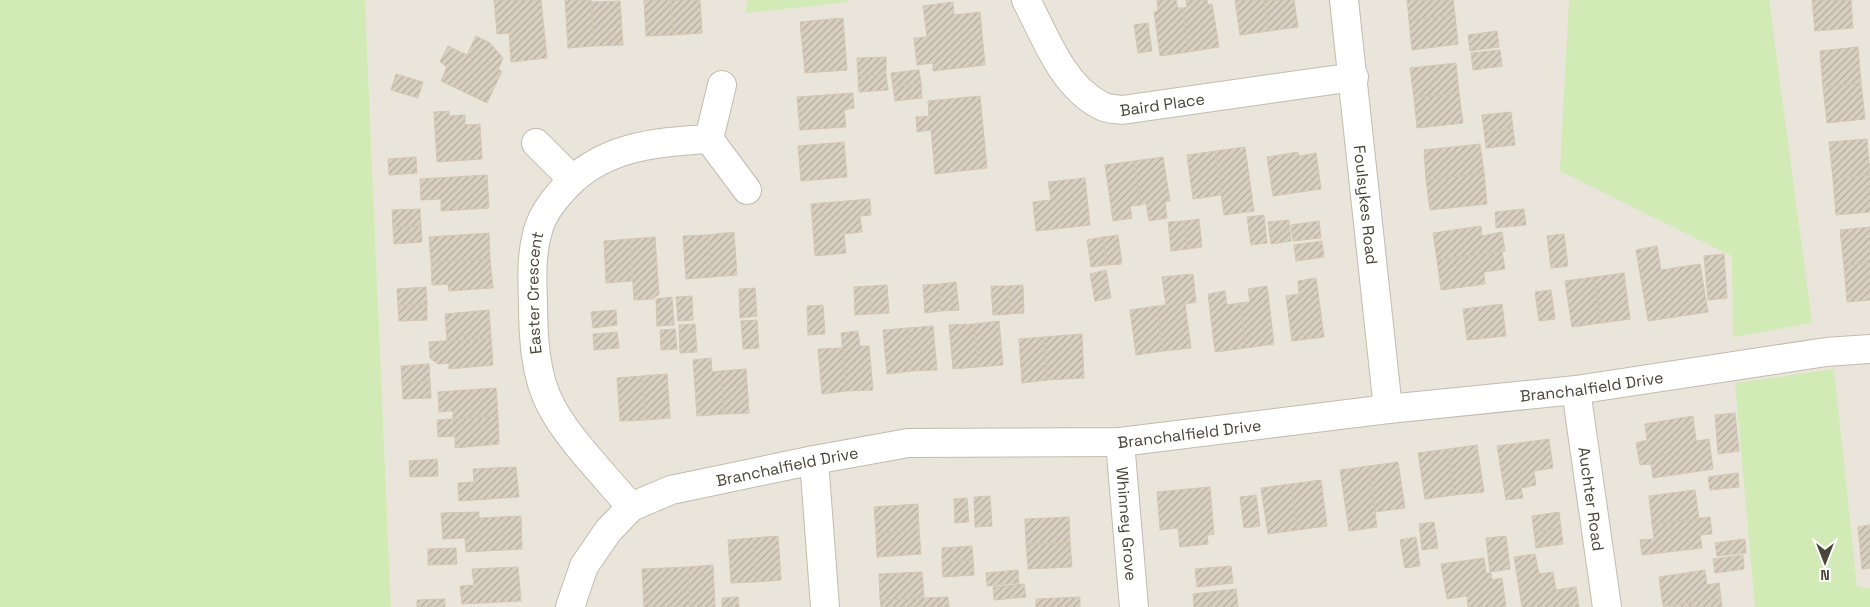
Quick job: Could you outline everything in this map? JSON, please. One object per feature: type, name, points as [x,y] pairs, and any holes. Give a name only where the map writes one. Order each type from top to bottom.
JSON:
[{"type":"street","name":"Baird Place","points":[[1026,0],[1065,73],[1080,91],[1101,106],[1122,110],[1354,77]]},
{"type":"street","name":"Foulsykes Road","points":[[1344,0],[1354,77],[1388,409]]},
{"type":"street","points":[[722,85],[708,139],[747,190]]},
{"type":"street","name":"Easter Crescent","points":[[630,507],[576,441],[551,405],[535,356],[532,265],[539,227],[552,202],[572,179],[604,157],[636,146],[668,141],[708,139]]},
{"type":"street","points":[[536,143],[572,179]]},
{"type":"street","name":"Branchalfield Drive","points":[[570,607],[584,566],[608,531],[630,507],[671,490],[814,460],[908,443],[1120,442],[1388,409],[1576,390],[1826,352],[1870,349]]},
{"type":"street","name":"Auchter Road","points":[[1576,390],[1607,607]]},
{"type":"street","name":"Whinney Grove","points":[[1120,442],[1134,607]]},
{"type":"street","points":[[814,460],[825,607]]},
{"type":"shaded area","points":[[365,0],[1870,0],[1870,607],[391,607]]},
{"type":"green space","points":[[0,0],[365,0],[391,607],[0,607]]},
{"type":"green space","points":[[748,0],[847,0],[849,2],[745,13]]},
{"type":"green space","points":[[1569,0],[1769,0],[1812,323],[1733,337],[1732,256],[1560,171]]},
{"type":"green space","points":[[1834,369],[1857,587],[1870,588],[1870,607],[1755,607],[1735,383]]},
{"type":"building","points":[[494,0],[541,0],[547,58],[511,62],[509,33],[497,34]]},
{"type":"building","points":[[565,0],[591,0],[594,46],[568,48]]},
{"type":"building","points":[[644,0],[671,0],[673,35],[646,36]]},
{"type":"building","points":[[671,0],[700,0],[702,33],[673,35]]},
{"type":"building","points":[[1157,0],[1176,0],[1178,8],[1183,8],[1188,52],[1160,56],[1154,12],[1158,11]]},
{"type":"building","points":[[1186,0],[1207,0],[1208,5],[1212,4],[1219,47],[1188,52],[1183,8],[1187,7]]},
{"type":"building","points":[[1235,0],[1264,0],[1269,31],[1240,35]]},
{"type":"building","points":[[1264,0],[1294,0],[1298,27],[1269,31]]},
{"type":"building","points":[[1407,0],[1453,0],[1455,15],[1409,20]]},
{"type":"building","points":[[1812,0],[1851,0],[1853,28],[1815,31]]},
{"type":"building","points":[[620,1],[623,45],[594,46],[591,2]]},
{"type":"building","points":[[953,2],[954,15],[980,12],[985,65],[933,71],[933,63],[917,65],[914,38],[927,37],[923,6]]},
{"type":"building","points":[[1455,15],[1458,44],[1412,50],[1409,20]]},
{"type":"building","points":[[843,18],[847,70],[805,73],[800,22]]},
{"type":"building","points":[[1148,23],[1152,51],[1138,53],[1134,25]]},
{"type":"building","points":[[1497,31],[1499,47],[1470,51],[1468,35]]},
{"type":"building","points":[[476,36],[490,43],[503,58],[498,70],[502,71],[487,103],[441,81],[447,67],[440,62],[448,46],[467,55]]},
{"type":"building","points":[[1858,47],[1861,83],[1823,87],[1820,51]]},
{"type":"building","points":[[1500,50],[1502,66],[1473,70],[1471,53]]},
{"type":"building","points":[[886,57],[886,74],[858,76],[857,58]]},
{"type":"building","points":[[1456,63],[1459,93],[1414,98],[1410,68]]},
{"type":"building","points":[[919,70],[921,83],[893,87],[891,73]]},
{"type":"building","points":[[396,74],[423,82],[418,98],[391,90]]},
{"type":"building","points":[[886,74],[888,90],[859,92],[858,76]]},
{"type":"building","points":[[921,83],[922,98],[895,101],[893,87]]},
{"type":"building","points":[[1861,83],[1865,119],[1827,123],[1823,87]]},
{"type":"building","points":[[853,93],[854,108],[844,110],[846,127],[800,130],[797,97]]},
{"type":"building","points":[[1459,93],[1463,123],[1417,128],[1414,98]]},
{"type":"building","points":[[980,96],[987,168],[935,174],[931,130],[917,132],[916,117],[929,116],[928,101]]},
{"type":"building","points":[[449,111],[449,116],[465,115],[465,125],[480,124],[482,159],[437,162],[434,112]]},
{"type":"building","points":[[1511,112],[1513,128],[1484,131],[1482,115]]},
{"type":"building","points":[[1513,129],[1515,145],[1486,148],[1484,132]]},
{"type":"building","points":[[1867,139],[1870,175],[1833,179],[1829,142]]},
{"type":"building","points":[[844,142],[847,177],[801,181],[798,146]]},
{"type":"building","points":[[1480,144],[1484,173],[1426,180],[1424,150]]},
{"type":"building","points":[[1245,147],[1254,211],[1224,215],[1215,151]]},
{"type":"building","points":[[1215,151],[1221,195],[1193,199],[1187,155]]},
{"type":"building","points":[[1298,152],[1299,156],[1316,153],[1321,189],[1273,196],[1267,157]]},
{"type":"building","points":[[416,157],[417,173],[389,175],[388,159]]},
{"type":"building","points":[[1163,157],[1170,201],[1165,202],[1167,218],[1149,221],[1146,203],[1141,205],[1134,161]]},
{"type":"building","points":[[1134,161],[1141,205],[1130,206],[1132,218],[1113,221],[1105,165]]},
{"type":"building","points":[[1484,173],[1487,204],[1430,210],[1426,180]]},
{"type":"building","points":[[487,175],[489,208],[441,211],[441,199],[421,200],[420,179]]},
{"type":"building","points":[[1870,175],[1870,212],[1836,215],[1833,179]]},
{"type":"building","points":[[1085,178],[1090,225],[1036,231],[1033,202],[1051,200],[1048,182]]},
{"type":"building","points":[[870,199],[871,215],[860,216],[862,232],[844,234],[846,253],[815,256],[811,204]]},
{"type":"building","points":[[420,209],[421,226],[393,227],[392,210]]},
{"type":"building","points":[[1524,209],[1526,225],[1496,228],[1495,212]]},
{"type":"building","points":[[1264,215],[1267,243],[1251,245],[1247,217]]},
{"type":"building","points":[[1199,219],[1202,247],[1187,249],[1184,221]]},
{"type":"building","points":[[1289,220],[1291,241],[1271,244],[1268,222]]},
{"type":"building","points":[[1184,221],[1187,249],[1171,251],[1168,222]]},
{"type":"building","points":[[1319,221],[1321,238],[1293,241],[1291,225]]},
{"type":"building","points":[[421,226],[422,242],[394,244],[393,227]]},
{"type":"building","points":[[1481,226],[1482,236],[1502,232],[1505,251],[1437,260],[1433,233]]},
{"type":"building","points":[[1870,227],[1870,263],[1844,266],[1840,230]]},
{"type":"building","points":[[734,232],[737,275],[712,277],[708,235]]},
{"type":"building","points":[[489,233],[490,259],[431,262],[429,237]]},
{"type":"building","points":[[1564,234],[1568,266],[1551,268],[1547,236]]},
{"type":"building","points":[[708,235],[712,277],[686,279],[683,236]]},
{"type":"building","points":[[1118,235],[1122,264],[1107,265],[1103,237]]},
{"type":"building","points":[[655,237],[659,294],[653,299],[634,300],[630,239]]},
{"type":"building","points":[[1103,237],[1107,265],[1091,267],[1087,240]]},
{"type":"building","points":[[630,239],[632,281],[606,283],[604,241]]},
{"type":"building","points":[[1322,241],[1324,257],[1296,261],[1294,245]]},
{"type":"building","points":[[1657,246],[1661,270],[1700,264],[1708,312],[1648,321],[1636,250]]},
{"type":"building","points":[[1502,251],[1505,269],[1484,272],[1485,284],[1441,290],[1437,260]]},
{"type":"building","points":[[1724,254],[1727,298],[1708,300],[1704,256]]},
{"type":"building","points":[[490,259],[493,288],[449,291],[448,284],[432,285],[431,262]]},
{"type":"building","points":[[1870,263],[1870,300],[1847,302],[1844,266]]},
{"type":"building","points":[[1106,270],[1111,298],[1095,301],[1090,274]]},
{"type":"building","points":[[1624,273],[1630,319],[1601,323],[1594,277]]},
{"type":"building","points":[[1193,274],[1196,302],[1185,304],[1191,348],[1163,351],[1157,306],[1166,305],[1162,277]]},
{"type":"building","points":[[1594,277],[1601,323],[1572,327],[1565,281]]},
{"type":"building","points":[[1316,278],[1324,337],[1292,341],[1286,296],[1299,294],[1298,281]]},
{"type":"building","points":[[956,282],[959,310],[941,311],[939,284]]},
{"type":"building","points":[[939,284],[941,311],[925,313],[923,285]]},
{"type":"building","points":[[887,285],[889,313],[872,314],[870,286]]},
{"type":"building","points":[[1023,285],[1024,313],[1010,314],[1008,286]]},
{"type":"building","points":[[870,286],[872,314],[855,315],[854,287]]},
{"type":"building","points":[[991,286],[1008,286],[1010,314],[993,315]]},
{"type":"building","points":[[1267,286],[1274,344],[1246,348],[1240,303],[1250,302],[1248,289]]},
{"type":"building","points":[[426,287],[427,304],[398,305],[397,289]]},
{"type":"building","points":[[755,288],[757,316],[740,318],[739,289]]},
{"type":"building","points":[[1551,290],[1555,319],[1539,321],[1535,292]]},
{"type":"building","points":[[1225,291],[1227,305],[1240,303],[1246,348],[1215,352],[1208,294]]},
{"type":"building","points":[[692,296],[693,320],[678,321],[676,297]]},
{"type":"building","points":[[672,297],[674,325],[657,326],[656,299]]},
{"type":"building","points":[[427,304],[427,320],[399,321],[398,305]]},
{"type":"building","points":[[1502,304],[1506,336],[1467,340],[1463,309]]},
{"type":"building","points":[[823,305],[825,334],[808,335],[807,306]]},
{"type":"building","points":[[1157,306],[1163,351],[1136,355],[1130,310]]},
{"type":"building","points":[[489,310],[491,338],[447,341],[445,314]]},
{"type":"building","points":[[616,310],[617,325],[593,328],[591,312]]},
{"type":"building","points":[[757,320],[759,348],[743,349],[741,321]]},
{"type":"building","points":[[999,321],[1003,365],[978,367],[974,324]]},
{"type":"building","points":[[695,324],[697,352],[680,353],[679,325]]},
{"type":"building","points":[[974,324],[978,367],[953,369],[949,325]]},
{"type":"building","points":[[933,326],[937,370],[912,371],[908,328]]},
{"type":"building","points":[[908,328],[912,371],[887,374],[883,330]]},
{"type":"building","points":[[675,329],[677,349],[661,350],[660,330]]},
{"type":"building","points":[[858,331],[860,346],[869,346],[873,390],[846,391],[841,333]]},
{"type":"building","points":[[617,332],[619,348],[594,350],[593,334]]},
{"type":"building","points":[[1082,334],[1084,378],[1047,380],[1044,337]]},
{"type":"building","points":[[1044,337],[1047,380],[1022,383],[1019,339]]},
{"type":"building","points":[[491,338],[493,365],[449,369],[449,363],[438,364],[430,358],[429,342]]},
{"type":"building","points":[[843,348],[846,391],[822,394],[818,349]]},
{"type":"building","points":[[711,358],[712,372],[721,371],[724,414],[697,416],[693,360]]},
{"type":"building","points":[[429,364],[430,381],[402,383],[401,366]]},
{"type":"building","points":[[746,369],[749,413],[724,414],[721,371]]},
{"type":"building","points":[[667,374],[670,418],[646,420],[642,376]]},
{"type":"building","points":[[642,376],[646,420],[620,421],[617,378]]},
{"type":"building","points":[[430,381],[431,398],[403,399],[402,383]]},
{"type":"building","points":[[496,388],[498,416],[453,419],[453,411],[439,412],[438,392]]},
{"type":"building","points":[[1735,413],[1739,451],[1718,454],[1715,415]]},
{"type":"building","points":[[498,416],[499,444],[455,448],[455,436],[438,437],[437,420]]},
{"type":"building","points":[[1693,416],[1696,441],[1709,439],[1713,469],[1653,478],[1651,464],[1640,465],[1636,443],[1647,440],[1645,424]]},
{"type":"building","points":[[1549,439],[1553,468],[1534,471],[1536,485],[1521,488],[1523,498],[1506,500],[1497,446]]},
{"type":"building","points":[[1477,445],[1484,492],[1454,495],[1448,449]]},
{"type":"building","points":[[1448,449],[1454,495],[1425,499],[1418,453]]},
{"type":"building","points":[[437,459],[438,476],[410,477],[409,461]]},
{"type":"building","points":[[1398,462],[1405,508],[1375,512],[1369,466]]},
{"type":"building","points":[[1369,466],[1377,527],[1349,531],[1340,470]]},
{"type":"building","points":[[516,467],[519,497],[459,501],[458,483],[474,482],[473,469]]},
{"type":"building","points":[[1738,473],[1739,487],[1710,490],[1708,477]]},
{"type":"building","points":[[1321,480],[1327,526],[1297,530],[1291,484]]},
{"type":"building","points":[[1291,484],[1297,530],[1268,534],[1261,488]]},
{"type":"building","points":[[1210,487],[1214,534],[1207,535],[1208,544],[1180,547],[1178,528],[1160,530],[1157,492]]},
{"type":"building","points":[[1695,490],[1699,519],[1652,524],[1649,496]]},
{"type":"building","points":[[1256,495],[1260,526],[1244,528],[1240,497]]},
{"type":"building","points":[[990,496],[992,526],[975,527],[974,497]]},
{"type":"building","points":[[967,498],[969,522],[955,523],[954,499]]},
{"type":"building","points":[[918,504],[919,530],[876,533],[874,507]]},
{"type":"building","points":[[479,512],[479,518],[521,516],[522,549],[466,552],[465,538],[443,539],[441,513]]},
{"type":"building","points":[[1559,512],[1561,528],[1534,532],[1532,516]]},
{"type":"building","points":[[1069,517],[1070,542],[1026,544],[1025,519]]},
{"type":"building","points":[[1710,517],[1712,534],[1700,535],[1702,548],[1642,555],[1640,540],[1654,539],[1652,524]]},
{"type":"building","points":[[1434,522],[1438,548],[1422,550],[1419,524]]},
{"type":"building","points":[[1870,525],[1870,568],[1862,569],[1858,527]]},
{"type":"building","points":[[1561,528],[1563,544],[1536,548],[1534,532]]},
{"type":"building","points":[[919,530],[921,554],[877,557],[876,533]]},
{"type":"building","points":[[778,536],[781,580],[756,582],[753,538]]},
{"type":"building","points":[[1506,536],[1510,569],[1490,572],[1486,538]]},
{"type":"building","points":[[1416,537],[1420,566],[1405,568],[1400,540]]},
{"type":"building","points":[[753,538],[756,582],[731,583],[728,540]]},
{"type":"building","points":[[1745,539],[1746,553],[1717,556],[1715,543]]},
{"type":"building","points":[[1070,542],[1072,567],[1028,569],[1026,544]]},
{"type":"building","points":[[972,546],[973,560],[942,562],[942,548]]},
{"type":"building","points":[[456,548],[457,564],[428,565],[428,549]]},
{"type":"building","points":[[1535,554],[1539,574],[1553,572],[1556,590],[1576,587],[1579,607],[1522,607],[1514,557]]},
{"type":"building","points":[[1743,555],[1744,569],[1715,573],[1713,559]]},
{"type":"building","points":[[1484,558],[1486,573],[1491,573],[1492,580],[1502,578],[1506,607],[1468,607],[1467,596],[1447,599],[1441,564]]},
{"type":"building","points":[[973,560],[974,575],[943,577],[942,562]]},
{"type":"building","points":[[713,565],[715,607],[690,607],[688,567]]},
{"type":"building","points":[[1231,566],[1233,583],[1197,587],[1195,569]]},
{"type":"building","points":[[518,567],[521,601],[462,604],[460,586],[474,585],[472,569]]},
{"type":"building","points":[[688,567],[690,607],[644,607],[642,569]]},
{"type":"building","points":[[1018,570],[1019,583],[987,586],[986,573]]},
{"type":"building","points":[[1705,570],[1707,585],[1719,583],[1721,598],[1663,606],[1659,577]]},
{"type":"building","points":[[922,572],[924,598],[880,600],[879,574]]},
{"type":"building","points":[[1024,584],[1026,597],[994,600],[993,587]]},
{"type":"building","points":[[1236,589],[1238,607],[1194,607],[1193,594]]},
{"type":"building","points":[[738,597],[739,607],[722,607],[722,598]]},
{"type":"building","points":[[948,597],[949,607],[881,607],[880,600]]},
{"type":"building","points":[[1080,597],[1080,607],[1036,607],[1036,599]]},
{"type":"building","points":[[1721,598],[1722,607],[1663,606]]},
{"type":"building","points":[[445,599],[445,607],[417,607],[417,600]]}]
